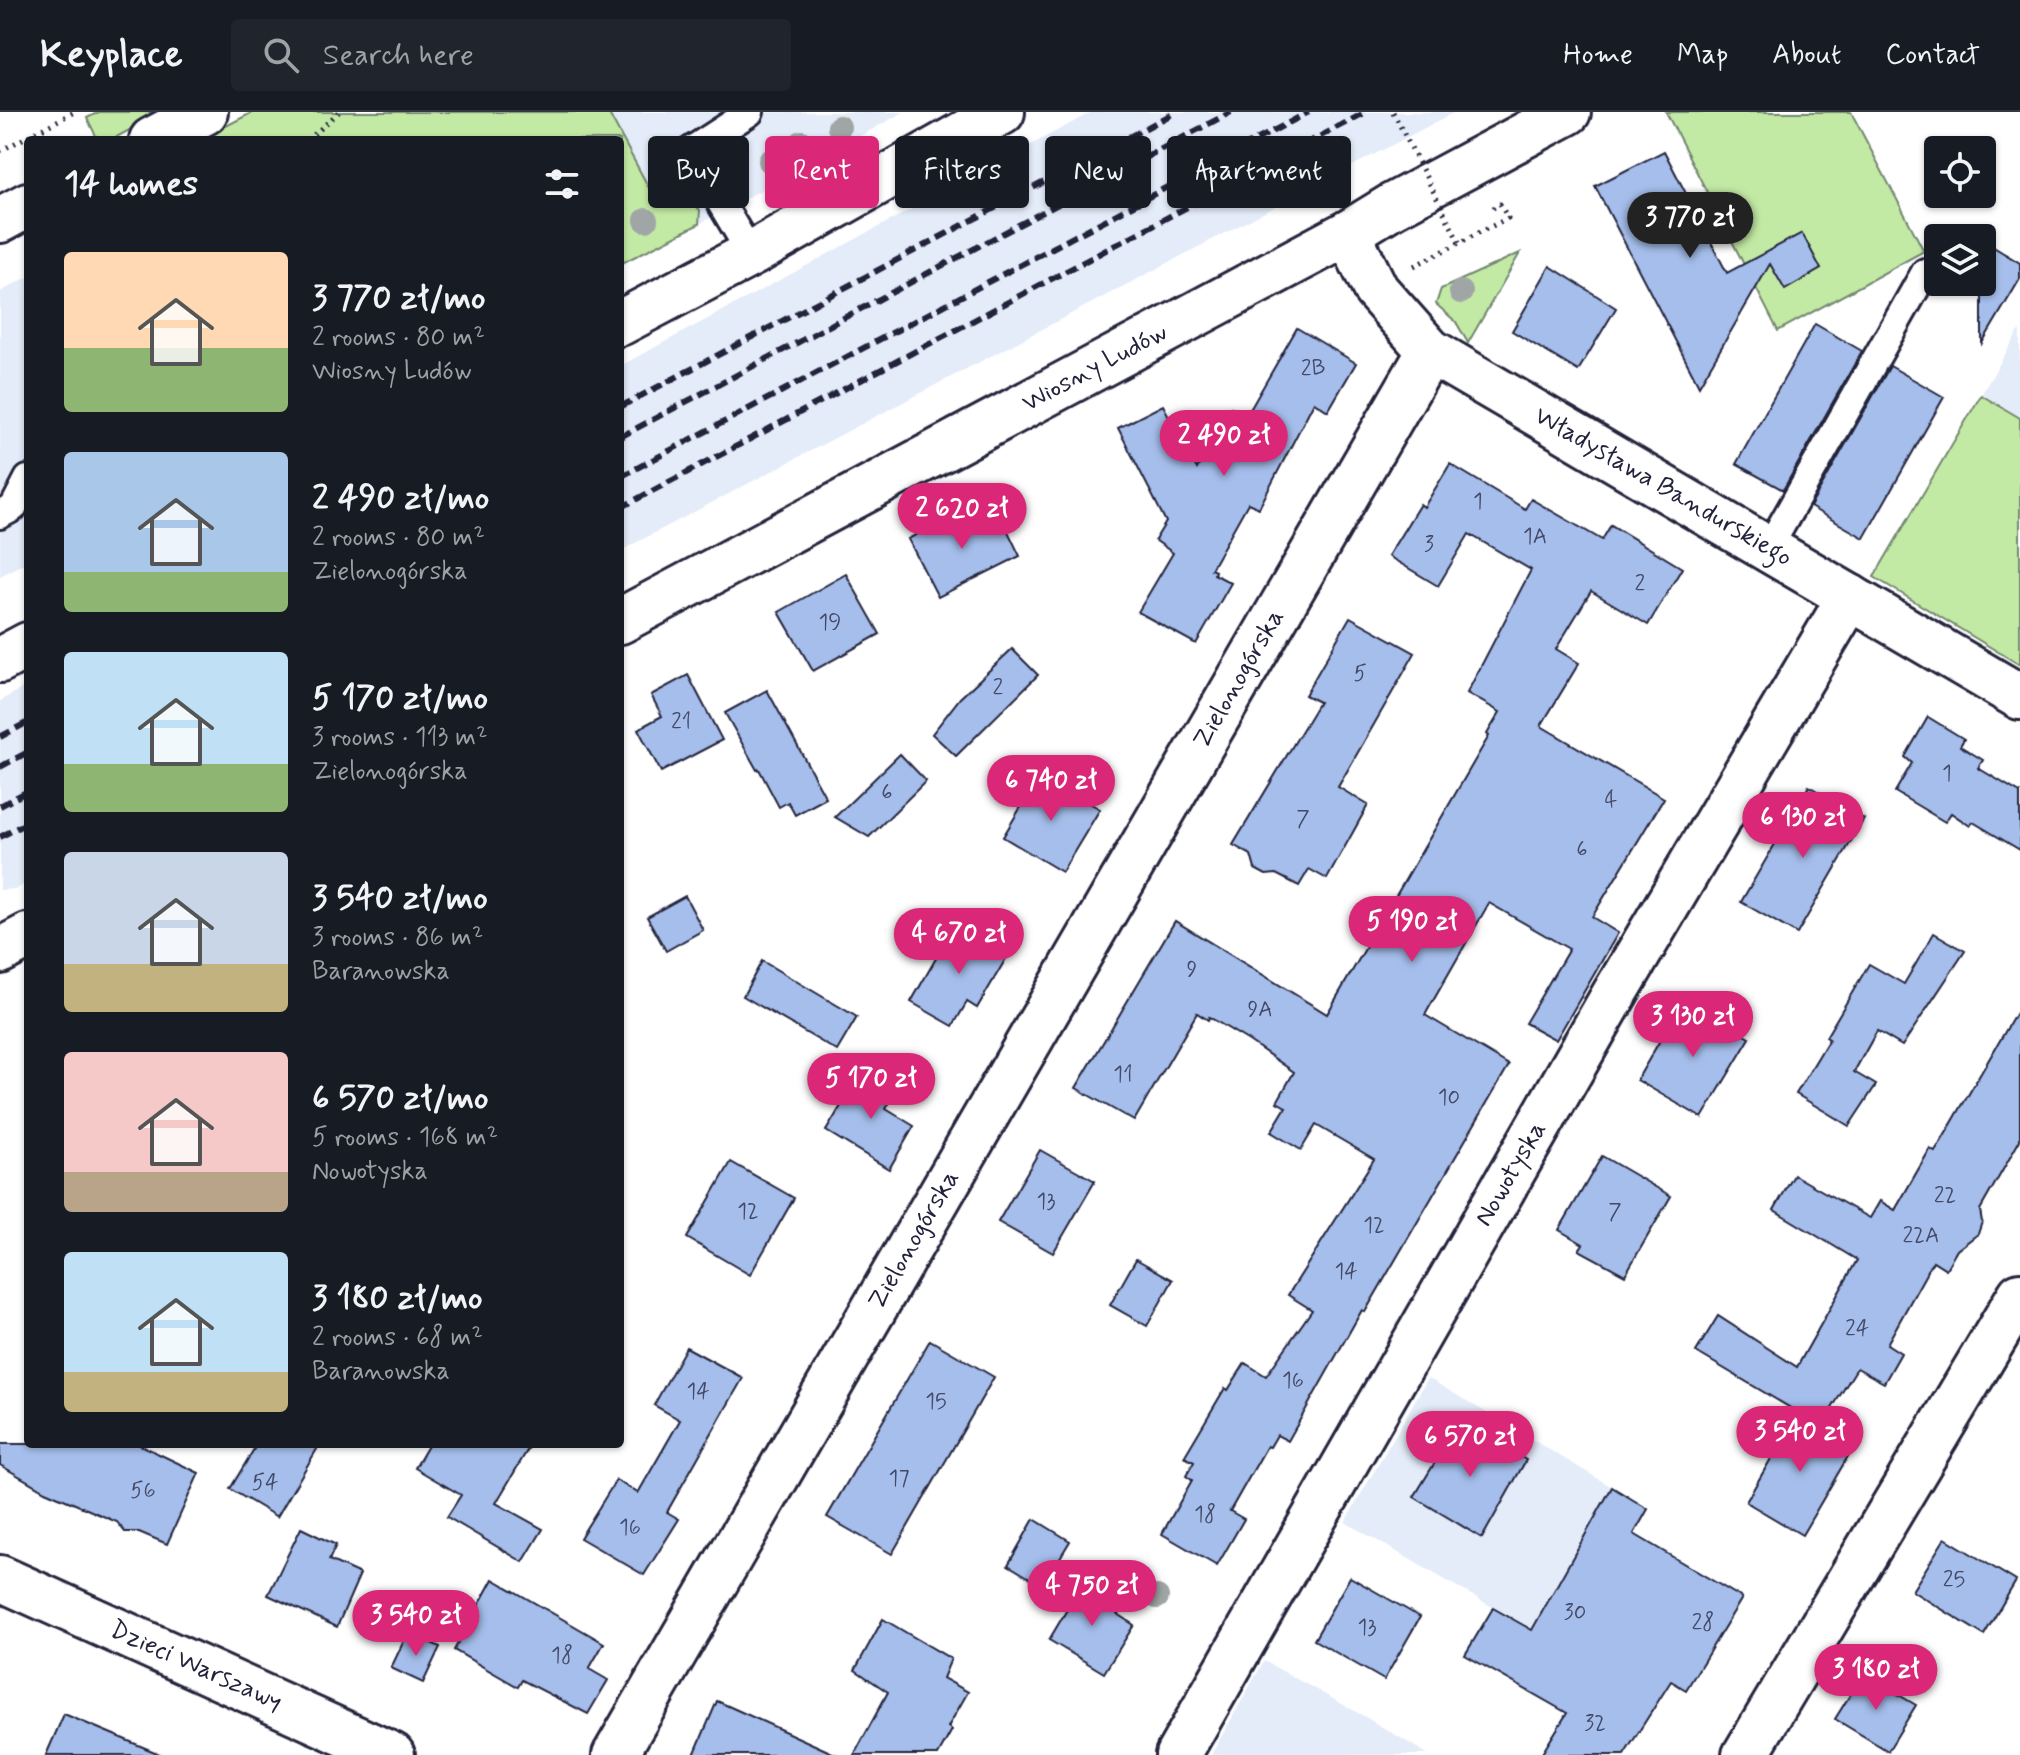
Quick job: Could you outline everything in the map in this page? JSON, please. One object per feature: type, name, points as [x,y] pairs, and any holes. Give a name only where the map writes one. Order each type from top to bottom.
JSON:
[{"type":"street","points":[[160,136],[205,112]]},
{"type":"street","points":[[624,321],[751,254],[1002,112]]},
{"type":"street","name":"Wiosny Ludów","points":[[624,619],[1348,233],[1392,206],[1568,112]]},
{"type":"street","points":[[0,220],[24,207]]},
{"type":"street","name":"Władysława Bandurskiego","points":[[1348,233],[1376,290],[1430,351],[2020,697]]},
{"type":"street","name":"Zielonogórska","points":[[615,1755],[1430,351]]},
{"type":"street","name":"Nowotyska","points":[[1178,1755],[1607,1008],[1850,597]]},
{"type":"street","points":[[0,660],[24,647]]},
{"type":"street","points":[[0,951],[24,938]]},
{"type":"street","points":[[1745,1755],[2020,1295]]},
{"type":"street","name":"Dzieci Warszawy","points":[[0,1578],[392,1755]]},
{"type":"lane","points":[[750,112],[690,151],[751,254]]},
{"type":"lane","points":[[1768,549],[1924,274]]},
{"type":"lane","points":[[0,515],[13,508],[24,487]]},
{"type":"path","points":[[28,136],[74,112]]},
{"type":"path","points":[[312,136],[339,112]]},
{"type":"path","points":[[1393,112],[1459,242]]},
{"type":"path","points":[[0,151],[24,138]]},
{"type":"path","points":[[1410,268],[1508,218],[1500,204],[1487,210]]},
{"type":"path","points":[[1435,207],[1447,230],[1461,224]]},
{"type":"shaded area","points":[[608,112],[904,112],[860,136],[765,136],[765,188],[749,197],[749,136],[648,136],[648,186],[624,142],[624,136],[621,136]]},
{"type":"shaded area","points":[[1092,112],[1455,112],[1351,167],[1351,136],[1167,136],[1167,208],[1272,208],[624,549],[624,364],[914,208],[1029,208],[1029,146],[1045,137],[1045,208],[1151,208],[1151,136],[1047,136]]},
{"type":"shaded area","points":[[697,208],[728,208],[699,224]]},
{"type":"shaded area","points":[[24,279],[24,563],[0,576],[0,292]]},
{"type":"shaded area","points":[[2020,329],[2020,418],[1981,395]]},
{"type":"shaded area","points":[[24,687],[24,884],[16,889],[0,890],[0,701]]},
{"type":"shaded area","points":[[1428,1378],[1612,1487],[1559,1583],[1537,1633],[1345,1522]]},
{"type":"shaded area","points":[[1264,1661],[1362,1715],[1429,1755],[1211,1755]]},
{"type":"green space","points":[[99,112],[163,112],[118,136],[96,136],[87,118]]},
{"type":"green space","points":[[253,112],[608,112],[621,136],[207,136]]},
{"type":"green space","points":[[1666,112],[1851,112],[1924,251],[1778,331]]},
{"type":"green space","points":[[624,142],[648,186],[648,208],[700,210],[699,224],[624,262]]},
{"type":"green space","points":[[1520,253],[1468,343],[1456,322],[1436,304],[1441,289]]},
{"type":"green space","points":[[1981,395],[2020,418],[2020,665],[1874,577]]},
{"type":"building","points":[[1664,151],[1727,273],[1802,233],[1821,269],[1785,290],[1770,264],[1699,386],[1595,186]]},
{"type":"building","points":[[1996,248],[2020,263],[2020,279],[1982,343],[1982,296],[1996,296]]},
{"type":"building","points":[[1550,266],[1616,308],[1578,371],[1512,331]]},
{"type":"building","points":[[1815,324],[1862,351],[1783,490],[1736,464]]},
{"type":"building","points":[[1297,328],[1356,363],[1328,411],[1314,402],[1259,508],[1248,503],[1211,569],[1231,583],[1196,644],[1138,612],[1173,553],[1155,540],[1166,522],[1118,428],[1163,405],[1197,469],[1231,407],[1247,415]]},
{"type":"building","points":[[1890,366],[1944,397],[1864,538],[1810,507]]},
{"type":"building","points":[[1450,464],[1525,509],[1531,499],[1602,540],[1611,525],[1682,568],[1648,625],[1591,591],[1556,649],[1579,663],[1541,726],[1664,798],[1592,917],[1618,933],[1556,1040],[1525,1023],[1569,949],[1489,903],[1425,1015],[1509,1065],[1365,1312],[1362,1310],[1288,1441],[1277,1435],[1270,1447],[1267,1446],[1230,1511],[1244,1519],[1217,1566],[1162,1534],[1192,1480],[1186,1476],[1194,1462],[1184,1457],[1225,1388],[1228,1390],[1245,1363],[1266,1376],[1312,1310],[1288,1295],[1374,1159],[1316,1125],[1301,1150],[1271,1132],[1286,1107],[1277,1102],[1294,1072],[1249,1041],[1197,1013],[1134,1121],[1076,1088],[1175,921],[1327,1014],[1500,712],[1467,693],[1531,570],[1469,534],[1438,586],[1388,556],[1420,504],[1424,507]]},
{"type":"building","points":[[971,507],[986,532],[1004,523],[1020,556],[938,597],[908,539]]},
{"type":"building","points":[[846,574],[880,634],[813,671],[779,612]]},
{"type":"building","points":[[1350,617],[1415,653],[1338,787],[1368,805],[1327,879],[1309,869],[1299,886],[1276,874],[1266,875],[1255,869],[1251,855],[1233,845],[1319,702],[1305,695]]},
{"type":"building","points":[[1012,649],[1038,675],[956,756],[932,734],[960,698]]},
{"type":"building","points":[[688,675],[722,740],[661,772],[638,729],[662,716],[651,695]]},
{"type":"building","points":[[767,690],[826,798],[795,815],[788,802],[779,807],[725,713]]},
{"type":"building","points":[[1928,717],[1964,739],[1960,746],[1983,760],[1978,768],[2020,793],[2020,850],[1973,822],[1970,826],[1951,813],[1945,822],[1895,792],[1912,763],[1905,757]]},
{"type":"building","points":[[900,754],[926,781],[869,837],[835,817]]},
{"type":"building","points":[[1040,775],[1100,809],[1062,872],[1003,837]]},
{"type":"building","points":[[1809,786],[1864,819],[1797,934],[1741,902]]},
{"type":"building","points":[[685,896],[703,930],[666,951],[647,917]]},
{"type":"building","points":[[955,925],[1008,955],[977,1008],[967,1002],[953,1026],[911,1002]]},
{"type":"building","points":[[1934,933],[1965,951],[1902,1046],[1877,1031],[1854,1072],[1876,1085],[1849,1126],[1796,1094],[1869,964],[1904,984]]},
{"type":"building","points":[[762,961],[857,1017],[837,1051],[743,996]]},
{"type":"building","points":[[1684,999],[1750,1038],[1702,1118],[1637,1080]]},
{"type":"building","points":[[2020,1006],[2020,1140],[1980,1210],[1982,1222],[1978,1234],[1957,1250],[1946,1269],[1933,1261],[1887,1344],[1901,1353],[1884,1383],[1857,1368],[1821,1426],[1696,1352],[1718,1316],[1797,1367],[1857,1260],[1774,1210],[1794,1175],[1870,1218],[1880,1201],[1895,1210],[1930,1149],[1935,1152]]},
{"type":"building","points":[[863,1069],[897,1089],[886,1109],[914,1126],[889,1169],[826,1131]]},
{"type":"building","points":[[1040,1150],[1095,1181],[1053,1253],[998,1222]]},
{"type":"building","points":[[1602,1156],[1671,1196],[1625,1275],[1579,1250],[1583,1244],[1559,1230]]},
{"type":"building","points":[[731,1162],[794,1198],[750,1275],[687,1238]]},
{"type":"building","points":[[1136,1259],[1173,1280],[1147,1326],[1110,1305]]},
{"type":"building","points":[[930,1340],[994,1377],[892,1554],[827,1517]]},
{"type":"building","points":[[686,1347],[743,1378],[667,1512],[679,1519],[644,1575],[580,1538],[616,1480],[638,1493],[680,1420],[654,1405]]},
{"type":"building","points":[[1798,1412],[1854,1446],[1802,1535],[1746,1502]]},
{"type":"building","points":[[1460,1421],[1526,1460],[1482,1538],[1414,1497]]},
{"type":"building","points":[[0,1444],[24,1444],[24,1448],[146,1448],[199,1473],[167,1544],[139,1532],[125,1532],[117,1522],[45,1491],[0,1465]]},
{"type":"building","points":[[255,1448],[318,1448],[277,1517],[230,1489]]},
{"type":"building","points":[[427,1448],[529,1448],[496,1503],[543,1529],[523,1562],[447,1517],[461,1495],[415,1468]]},
{"type":"building","points":[[1612,1487],[1648,1509],[1634,1534],[1742,1598],[1686,1690],[1671,1681],[1624,1755],[1541,1755],[1567,1713],[1465,1655],[1493,1608],[1532,1630]]},
{"type":"building","points":[[1034,1519],[1070,1541],[1043,1586],[1008,1565]]},
{"type":"building","points":[[301,1528],[336,1545],[329,1560],[360,1574],[337,1627],[268,1595]]},
{"type":"building","points":[[1945,1538],[2016,1581],[1984,1635],[1912,1591]]},
{"type":"building","points":[[1350,1577],[1420,1617],[1384,1680],[1314,1640]]},
{"type":"building","points":[[493,1579],[604,1643],[589,1669],[608,1680],[588,1714],[522,1680],[518,1687],[454,1650]]},
{"type":"building","points":[[1084,1581],[1123,1605],[1117,1614],[1134,1625],[1104,1673],[1049,1640]]},
{"type":"building","points":[[883,1619],[951,1659],[943,1678],[968,1692],[948,1727],[952,1730],[938,1755],[854,1755],[888,1692],[855,1670]]},
{"type":"building","points":[[408,1632],[440,1647],[423,1683],[391,1668]]},
{"type":"building","points":[[1863,1674],[1916,1705],[1888,1751],[1835,1719]]},
{"type":"building","points":[[717,1701],[837,1755],[694,1755]]},
{"type":"building","points":[[64,1714],[162,1755],[46,1755]]},
{"type":"railway","points":[[624,405],[1176,112]]},
{"type":"railway","points":[[624,435],[1231,112]]},
{"type":"railway","points":[[624,475],[1309,112]]},
{"type":"railway","points":[[624,506],[1366,112]]},
{"type":"railway","points":[[0,737],[24,724]]},
{"type":"railway","points":[[0,767],[24,754]]},
{"type":"railway","points":[[0,806],[24,793]]},
{"type":"railway","points":[[0,837],[24,824]]}]
